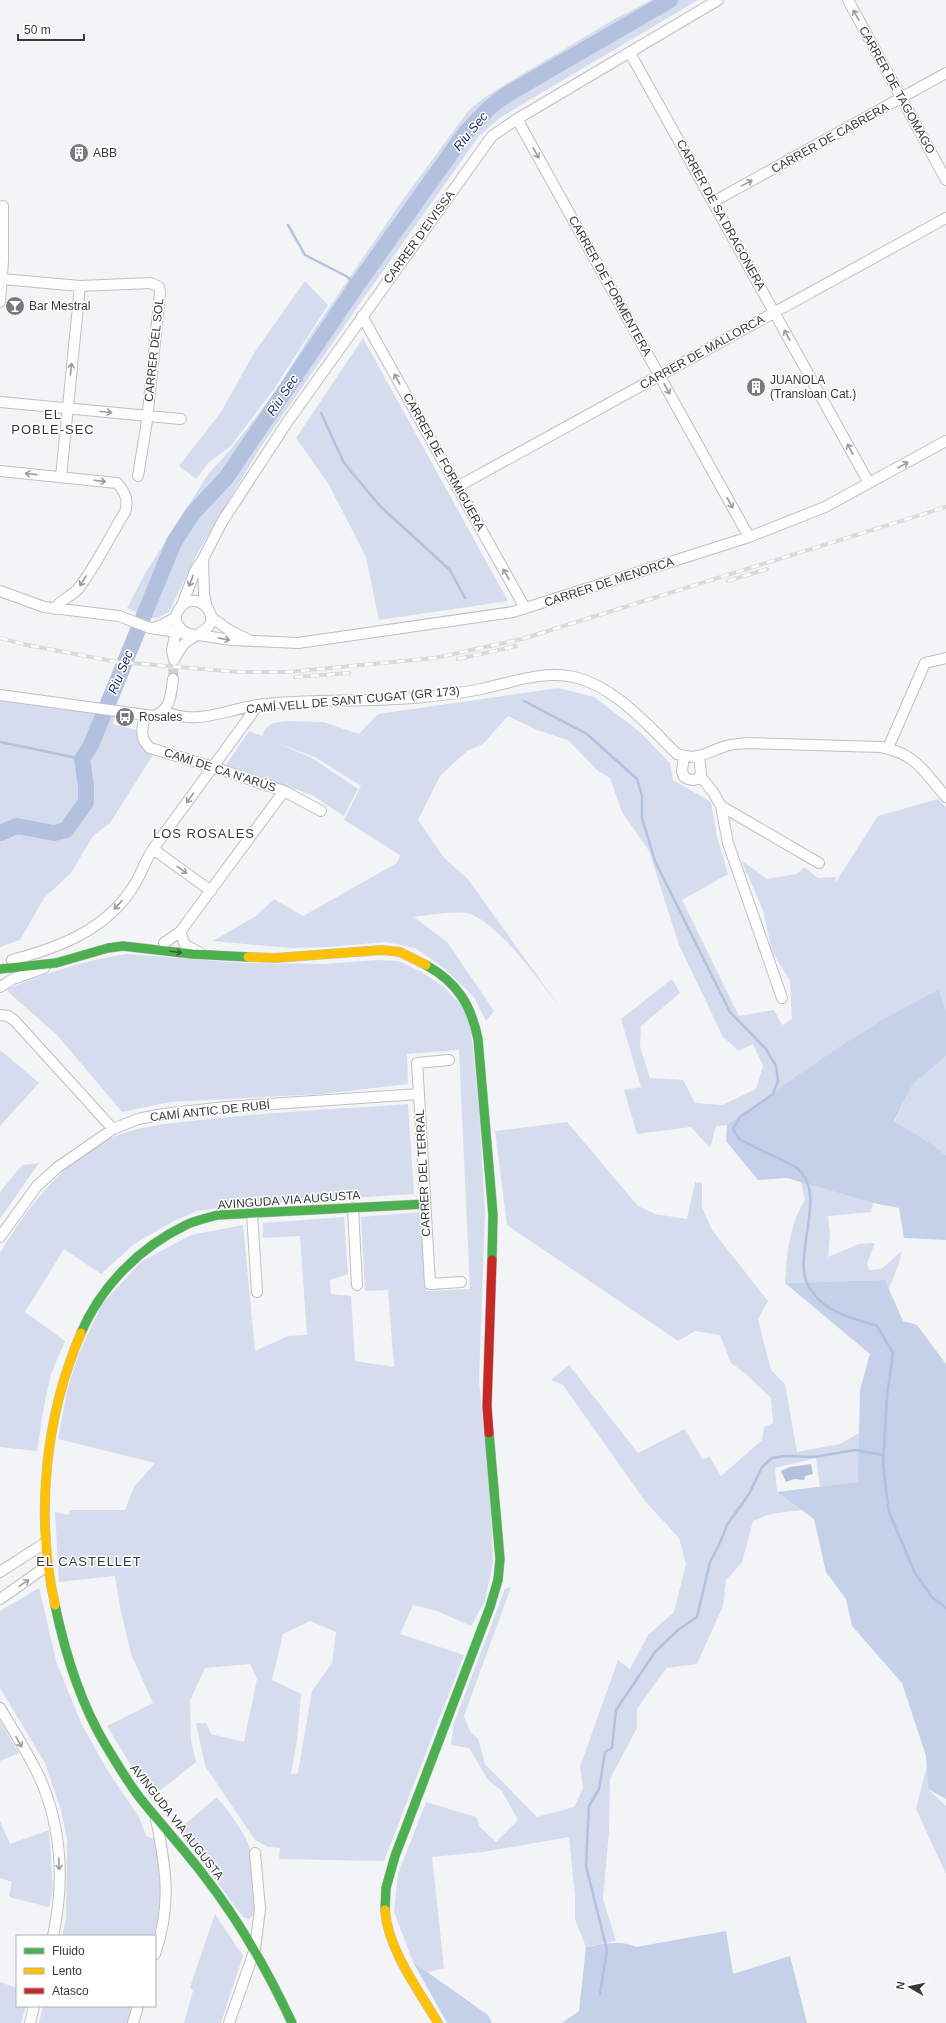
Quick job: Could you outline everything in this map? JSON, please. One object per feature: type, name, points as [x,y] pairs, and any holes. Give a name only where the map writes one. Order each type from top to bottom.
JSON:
[{"type":"main road","points":[[0,960],[12,960],[115,942],[185,944],[276,953],[290,956]]},
{"type":"main road","points":[[0,969],[56,963],[108,948],[123,946],[209,955],[275,958],[382,950],[400,952],[412,957],[443,977],[461,995],[472,1011],[478,1033],[492,1188],[487,1406],[500,1565],[498,1580],[489,1611],[397,1850],[386,1884],[384,1900],[385,1917],[389,1931],[438,2023]]},
{"type":"main road","name":"AVINGUDA VIA AUGUSTA","points":[[292,2023],[279,1994],[255,1949],[220,1897],[135,1792],[114,1760],[80,1693],[58,1624],[45,1543],[46,1476],[53,1426],[62,1384],[74,1347],[93,1309],[110,1282],[133,1259],[188,1224],[218,1215],[425,1204]]},
{"type":"street","name":"CARRER D'EIVISSA","points":[[182,605],[195,571],[203,559],[222,522],[288,421],[492,136],[517,119],[718,0]]},
{"type":"street","name":"CARRER DE TAGOMAGO","points":[[848,0],[946,180]]},
{"type":"street","name":"CARRER DE SA DRAGONERA","points":[[630,53],[869,483]]},
{"type":"street","name":"CARRER DE CABRERA","points":[[713,202],[946,73]]},
{"type":"street","name":"CARRER DE FORMENTERA","points":[[517,119],[749,537]]},
{"type":"street","points":[[0,302],[2,279],[3,206]]},
{"type":"street","name":"CARRER DE MALLORCA","points":[[457,487],[946,218]]},
{"type":"street","name":"CARRER DEL SOL","points":[[2,279],[80,286],[151,283],[159,287],[160,293],[147,415],[138,476]]},
{"type":"street","points":[[61,477],[80,286]]},
{"type":"street","name":"CARRER DE FORMIGUERA","points":[[362,316],[525,608]]},
{"type":"street","points":[[0,402],[181,419]]},
{"type":"street","name":"CARRER DE MENORCA","points":[[197,635],[231,640],[298,643],[505,613],[525,608],[749,537],[825,507],[946,441]]},
{"type":"street","points":[[0,471],[117,483],[123,490],[127,500],[125,512],[77,590],[57,605],[55,609]]},
{"type":"street","name":"CARRER D'EIVISSA","points":[[203,559],[204,594],[209,612]]},
{"type":"street","points":[[2,590],[32,604],[55,609],[119,616],[134,622],[163,637],[172,650],[174,660],[185,643],[208,627],[209,612],[198,601],[192,601],[182,605],[172,650]]},
{"type":"street","name":"CARRER DE MENORCA","points":[[209,612],[229,630],[249,640]]},
{"type":"street","points":[[148,628],[178,626],[197,635]]},
{"type":"street","points":[[148,628],[178,626]]},
{"type":"street","points":[[888,748],[925,663],[941,659],[946,668]]},
{"type":"street","name":"CAMÍ VELL DE SANT CUGAT (GR 173)","points":[[163,711],[179,717],[200,718],[258,705],[423,697],[480,689],[539,676],[561,675],[574,677],[597,686],[632,710],[677,754],[684,756]]},
{"type":"street","points":[[0,695],[153,716],[163,711],[168,704],[173,679]]},
{"type":"street","points":[[12,960],[47,951],[95,927],[116,908],[133,887],[145,861],[153,849],[258,705]]},
{"type":"street","name":"CAMÍ DE CA N'ARÚS","points":[[145,715],[142,737],[144,742],[150,748],[284,791],[321,811]]},
{"type":"street","points":[[699,756],[702,769],[700,776],[693,780],[684,777],[682,771],[684,756],[692,758],[724,746],[746,743],[888,748],[897,750],[909,756],[946,797]]},
{"type":"street","points":[[700,776],[713,792],[721,806],[728,843],[782,998]]},
{"type":"street","points":[[164,943],[180,932],[284,791]]},
{"type":"street","points":[[721,806],[819,863]]},
{"type":"street","points":[[153,849],[211,891]]},
{"type":"street","points":[[180,932],[185,944],[192,950],[209,955]]},
{"type":"street","points":[[0,987],[13,979],[56,963]]},
{"type":"street","points":[[0,1015],[8,1016],[14,1020],[113,1129]]},
{"type":"street","name":"CARRER DEL TERRAL","points":[[449,1060],[417,1063],[430,1284],[461,1282]]},
{"type":"street","name":"CAMÍ ANTIC DE RUBÍ","points":[[0,1236],[37,1186],[58,1167],[113,1129],[138,1119],[163,1114],[226,1107],[419,1094]]},
{"type":"street","points":[[353,1208],[357,1285]]},
{"type":"street","points":[[252,1214],[257,1292]]},
{"type":"street","points":[[0,1572],[45,1543]]},
{"type":"street","points":[[0,1599],[48,1566]]},
{"type":"street","points":[[0,1708],[41,1782],[57,1830],[60,1878],[59,1899],[53,1935]]},
{"type":"street","points":[[156,1817],[163,1851],[167,1886],[166,1913],[156,1950]]},
{"type":"street","points":[[229,2023],[255,1949],[260,1909],[255,1853]]},
{"type":"street","points":[[30,2023],[34,2007]]},
{"type":"street","points":[[133,2023],[138,2007]]},
{"type":"shaded area","points":[[651,0],[698,0],[501,117],[479,136],[363,299],[260,448],[197,554],[169,612],[157,618],[150,618],[127,608],[146,572],[209,473],[231,449],[276,391],[309,337],[399,205],[469,110],[485,97],[509,82],[613,20]]},
{"type":"shaded area","points":[[305,281],[328,305],[274,389],[231,446],[209,462],[196,479],[179,466],[221,412],[254,353]]},
{"type":"shaded area","points":[[363,338],[508,601],[379,620],[366,557],[328,483],[296,438]]},
{"type":"shaded area","points":[[558,688],[594,697],[640,732],[670,763],[673,780],[711,802],[717,837],[728,874],[682,900],[739,1016],[774,1010],[782,1025],[792,1019],[790,981],[772,951],[763,910],[741,860],[767,879],[797,874],[804,867],[818,878],[835,877],[836,882],[878,816],[938,799],[946,807],[946,1011],[939,990],[911,1004],[830,1053],[727,1125],[716,1126],[710,1148],[691,1127],[637,1134],[624,1090],[641,1087],[621,1019],[672,979],[680,993],[641,1026],[640,1047],[650,1078],[683,1080],[695,1103],[722,1105],[756,1089],[763,1066],[753,1044],[739,1051],[723,1037],[679,945],[649,851],[622,812],[610,778],[597,770],[568,740],[537,730],[508,716],[483,744],[467,751],[440,776],[418,820],[444,858],[467,878],[559,1006],[529,967],[503,938],[478,917],[466,913],[432,914],[414,917],[448,943],[494,1011],[486,1021],[474,997],[445,969],[415,948],[386,942],[327,947],[290,948],[213,941],[256,916],[274,899],[303,916],[397,863],[400,855],[344,820],[361,786],[315,757],[277,743],[312,758],[358,789],[344,816],[312,795],[226,765],[249,731],[262,736],[266,728],[273,723],[286,721],[323,722],[359,734],[378,714]]},
{"type":"shaded area","points":[[0,695],[116,711],[113,724],[136,730],[144,749],[153,755],[110,823],[93,836],[71,873],[44,898],[20,940],[0,947]]},
{"type":"shaded area","points":[[127,954],[242,963],[325,964],[377,960],[399,961],[422,972],[444,987],[462,1006],[470,1022],[479,1109],[485,1212],[479,1380],[491,1509],[493,1563],[485,1601],[471,1626],[437,1611],[413,1605],[400,1634],[464,1655],[384,1861],[279,1859],[280,1848],[268,1847],[255,1840],[205,1766],[196,1723],[206,1723],[211,1734],[244,1742],[257,1679],[250,1664],[205,1668],[190,1701],[191,1741],[196,1762],[151,1798],[107,1726],[153,1703],[131,1654],[121,1612],[115,1576],[59,1582],[55,1512],[69,1515],[70,1510],[125,1510],[134,1487],[155,1463],[58,1439],[68,1387],[78,1356],[102,1304],[142,1261],[191,1235],[243,1225],[255,1351],[288,1336],[307,1335],[300,1236],[263,1238],[263,1223],[344,1217],[348,1274],[330,1280],[331,1294],[351,1296],[355,1361],[394,1367],[388,1290],[365,1291],[361,1217],[420,1212],[426,1291],[470,1289],[459,1050],[407,1054],[408,1084],[322,1094],[170,1102],[122,1112],[57,1035],[6,990],[65,968]],"holes":[[[310,1621],[336,1632],[332,1663],[312,1691],[298,1773],[291,1774],[297,1740],[301,1694],[272,1680],[283,1634]]]},
{"type":"shaded area","points":[[939,990],[946,1011],[946,1056],[913,1084],[894,1121],[933,1145],[946,1155],[946,1240],[904,1238],[899,1208],[873,1203],[787,1178],[758,1180],[726,1141],[727,1125],[830,1053],[911,1004]]},
{"type":"shaded area","points":[[0,1050],[39,1083],[0,1126]]},
{"type":"shaded area","points":[[946,1056],[946,1155],[933,1145],[894,1122],[913,1084]]},
{"type":"shaded area","points":[[408,1104],[414,1194],[241,1205],[197,1211],[174,1221],[134,1244],[101,1274],[64,1249],[25,1312],[65,1341],[51,1374],[43,1411],[37,1451],[0,1447],[0,1253],[10,1236],[33,1204],[74,1162],[107,1140],[141,1128],[178,1122],[253,1115]]},
{"type":"shaded area","points":[[567,1122],[638,1206],[655,1214],[687,1219],[695,1182],[702,1183],[702,1207],[712,1230],[768,1301],[758,1319],[771,1370],[785,1384],[797,1452],[840,1444],[859,1433],[859,1482],[820,1487],[816,1458],[775,1468],[777,1492],[802,1510],[770,1514],[753,1521],[742,1562],[726,1580],[723,1606],[697,1664],[666,1668],[637,1709],[637,1728],[610,1779],[609,1831],[603,1899],[616,1941],[586,1947],[575,1919],[575,1896],[569,1837],[483,1852],[432,1857],[444,1968],[428,1972],[413,1962],[394,1912],[398,1874],[426,1802],[476,1817],[480,1827],[496,1842],[518,1820],[502,1791],[488,1780],[469,1748],[451,1745],[454,1723],[505,1589],[511,1587],[464,1716],[470,1731],[478,1739],[485,1764],[537,1817],[574,1807],[583,1788],[580,1767],[618,1660],[630,1669],[648,1635],[674,1612],[686,1564],[679,1538],[645,1501],[563,1385],[551,1380],[569,1365],[638,1453],[685,1429],[703,1460],[709,1456],[721,1476],[762,1440],[764,1427],[773,1423],[771,1398],[746,1374],[731,1363],[720,1335],[695,1331],[678,1341],[507,1225],[495,1131]]},
{"type":"shaded area","points":[[39,1163],[0,1219],[0,1192],[22,1165]]},
{"type":"shaded area","points":[[801,1182],[873,1203],[871,1212],[828,1216],[830,1234],[828,1257],[859,1244],[875,1243],[867,1263],[869,1270],[881,1269],[902,1251],[889,1289],[885,1280],[785,1283],[788,1251],[792,1230],[795,1219],[805,1200]]},
{"type":"shaded area","points":[[885,1280],[903,1321],[917,1325],[946,1364],[946,1799],[928,1789],[926,1756],[902,1683],[852,1626],[846,1599],[826,1572],[814,1519],[777,1492],[858,1482],[860,1390],[870,1354],[785,1283]]},
{"type":"shaded area","points":[[811,1464],[813,1474],[805,1476],[804,1480],[794,1479],[786,1482],[781,1471],[790,1467]]},
{"type":"shaded area","points":[[39,1588],[57,1664],[82,1725],[109,1773],[139,1817],[146,1836],[154,1839],[160,1876],[159,1911],[154,1935],[62,1935],[66,1919],[67,1839],[61,1810],[45,1763],[0,1688],[0,1611]]},
{"type":"shaded area","points":[[0,1721],[19,1753],[0,1761]]},
{"type":"shaded area","points":[[927,1766],[928,1789],[946,1806],[946,1874],[916,1809]]},
{"type":"shaded area","points":[[217,1797],[231,1815],[248,1842],[252,1856],[255,1899],[254,1914],[249,1919],[243,1917],[178,1830]]},
{"type":"shaded area","points":[[0,1821],[10,1844],[49,1830],[53,1889],[49,1907],[9,1897],[12,1882],[0,1878]]},
{"type":"shaded area","points":[[215,1914],[243,1956],[221,2023],[184,2023],[193,1991],[190,1987]]},
{"type":"shaded area","points":[[726,1931],[733,1974],[790,1956],[807,2023],[562,2023],[579,2011],[586,1947],[624,1943],[636,1947]]},
{"type":"shaded area","points":[[413,1962],[488,2015],[492,2023],[447,2023]]},
{"type":"shaded area","points":[[0,1982],[16,1988],[16,2007],[26,2007],[21,2023],[0,2023]]},
{"type":"shaded area","points":[[43,2007],[134,2007],[129,2023],[39,2023]]},
{"type":"waterway","name":"Riu Sec","points":[[0,833],[17,826],[54,833],[66,830],[86,802],[86,786],[82,759],[91,745],[174,542],[193,513],[226,478],[357,285],[466,132],[489,108],[506,95],[670,0]]},
{"type":"waterway","points":[[288,225],[305,255],[346,276],[357,285]]},
{"type":"waterway","points":[[298,372],[302,381]]},
{"type":"waterway","points":[[321,413],[344,463],[380,506],[450,570],[465,598]]},
{"type":"waterway","points":[[524,701],[587,734],[637,779],[642,796],[642,818],[655,861],[730,1012],[766,1049],[776,1066],[778,1081],[773,1094],[740,1117],[733,1129],[739,1139],[797,1168],[806,1180],[810,1194],[810,1210],[804,1260],[805,1276],[810,1289]]},
{"type":"waterway","points":[[0,742],[82,759]]},
{"type":"waterway","points":[[811,1290],[824,1304],[840,1314],[877,1326],[893,1353],[887,1396],[883,1464],[889,1512],[915,1573],[932,1597],[946,1608]]},
{"type":"waterway","points":[[600,1994],[607,1950],[586,1866],[589,1806],[599,1789],[605,1752],[612,1748],[616,1710],[655,1652],[678,1630],[697,1617],[710,1562],[727,1525],[749,1494],[762,1467],[772,1458],[784,1456],[814,1457],[855,1450],[883,1455]]},
{"type":"tunnel","points":[[173,679],[174,660]]},
{"type":"railway","points":[[0,638],[27,645],[118,662],[239,672],[287,672],[435,658],[522,639],[946,507]]},
{"type":"railway","points":[[728,581],[767,569]]},
{"type":"railway","points":[[458,659],[516,646]]},
{"type":"railway","points":[[295,677],[349,673]]},
{"type":"traffic: fast","points":[[0,969],[56,963],[108,948],[123,946],[192,954],[248,957]]},
{"type":"traffic: fast","points":[[426,965],[447,979],[455,987],[467,1005],[478,1039],[493,1215],[492,1260]]},
{"type":"traffic: fast","points":[[81,1333],[99,1299],[124,1270],[138,1256],[153,1245],[186,1225],[218,1215],[425,1204]]},
{"type":"traffic: fast","points":[[385,1910],[386,1888],[395,1856],[490,1607],[498,1580],[500,1559],[489,1433]]},
{"type":"traffic: fast","points":[[55,1605],[74,1677],[88,1711],[105,1744],[140,1798],[194,1863],[228,1908],[262,1964],[292,2023]]},
{"type":"traffic: slow","points":[[248,957],[275,958],[382,950],[400,952],[426,965]]},
{"type":"traffic: slow","points":[[55,1605],[49,1571],[46,1537],[45,1502],[47,1467],[59,1398],[81,1333]]},
{"type":"traffic: slow","points":[[385,1910],[387,1925],[392,1940],[405,1969],[438,2023]]},
{"type":"traffic: jam","points":[[489,1433],[487,1406],[492,1260]]},
{"type":"place","name":"ABB","points":[[79,153]]},
{"type":"place","name":"Bar Mestral","points":[[15,306]]},
{"type":"place","name":"JUANOLA (Transloan Cat.)","points":[[756,387]]},
{"type":"place","name":"Rosales","points":[[125,717]]},
{"type":"district","name":"EL POBLE-SEC","points":[[53,422]]},
{"type":"district","name":"LOS ROSALES","points":[[204,833]]},
{"type":"district","name":"EL CASTELLET","points":[[89,1561]]}]
